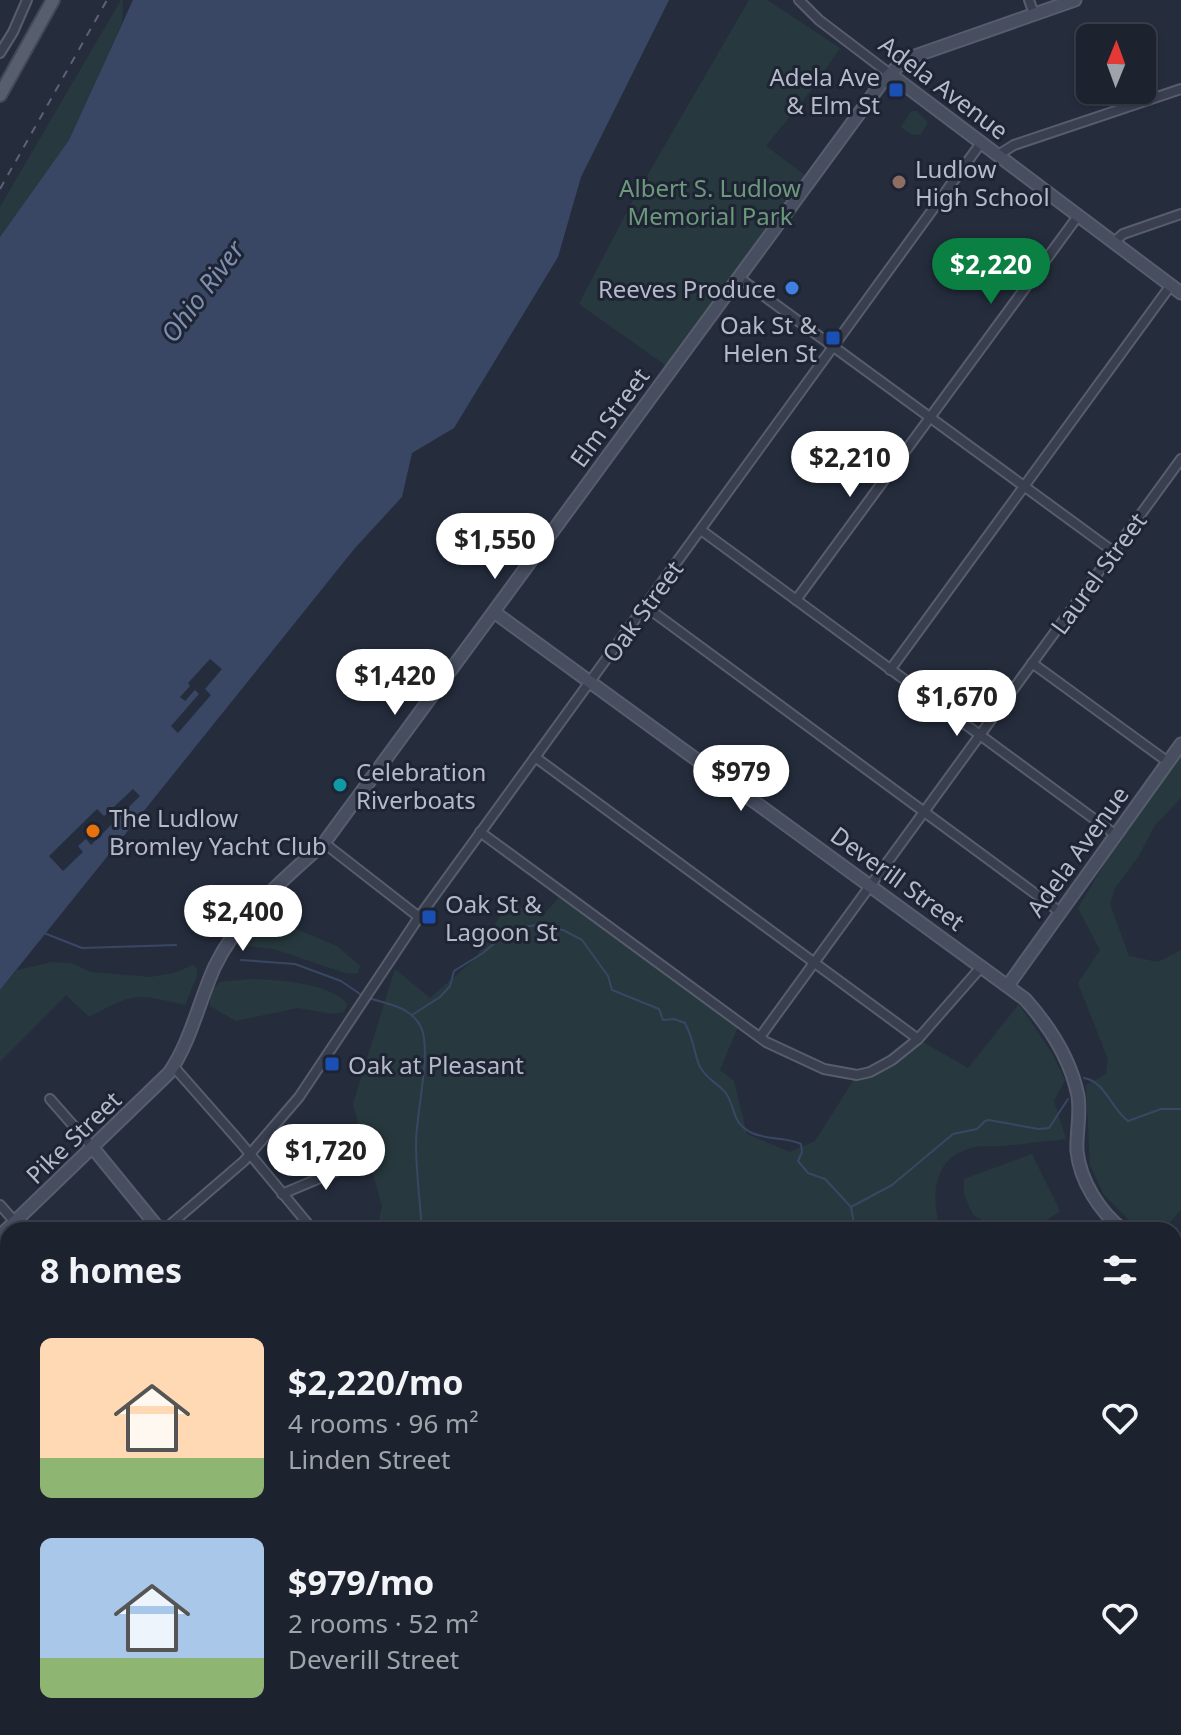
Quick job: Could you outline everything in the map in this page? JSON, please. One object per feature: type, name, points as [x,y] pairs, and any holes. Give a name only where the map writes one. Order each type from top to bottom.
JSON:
[{"type":"main road","points":[[0,95],[53,0]]},
{"type":"main road","name":"Elm Street","points":[[174,1067],[224,949],[254,909],[324,843],[890,74],[899,65],[919,55],[1075,0]]},
{"type":"main road","name":"Adela Avenue","points":[[890,74],[1176,289]]},
{"type":"main road","name":"Deverill Street","points":[[494,612],[1009,984],[1025,999],[1063,1054],[1080,1108],[1077,1150],[1082,1174],[1105,1212],[1115,1222]]},
{"type":"main road","name":"Adela Avenue","points":[[1009,984],[1181,744]]},
{"type":"main road","name":"Pike Street","points":[[22,1222],[174,1067]]},
{"type":"main road","points":[[93,1148],[155,1222]]},
{"type":"street","points":[[0,53],[27,0]]},
{"type":"street","name":"Adela Avenue","points":[[799,0],[819,20],[890,74]]},
{"type":"street","points":[[1029,0],[1034,14]]},
{"type":"street","points":[[998,155],[1014,145],[1181,89]]},
{"type":"street","name":"Oak Street","points":[[171,1222],[250,1155],[310,1083],[419,917],[981,143]]},
{"type":"street","points":[[1114,242],[1123,234],[1181,214]]},
{"type":"street","points":[[796,600],[1078,216]]},
{"type":"street","points":[[738,277],[1114,552]]},
{"type":"street","points":[[890,670],[1024,486],[1176,289]]},
{"type":"street","name":"Laurel Street","points":[[760,1037],[1181,459]]},
{"type":"street","points":[[701,530],[1116,835]]},
{"type":"street","points":[[645,606],[1060,912]]},
{"type":"street","points":[[1032,663],[1168,762]]},
{"type":"street","points":[[535,757],[918,1039]]},
{"type":"street","points":[[480,832],[760,1037],[779,1050],[824,1069],[857,1075],[892,1060],[918,1039],[982,966]]},
{"type":"street","points":[[324,843],[419,917]]},
{"type":"street","points":[[174,1067],[304,1222]]},
{"type":"street","points":[[50,1099],[93,1148]]},
{"type":"street","points":[[282,1194],[358,1162]]},
{"type":"street","points":[[0,1205],[15,1222]]},
{"type":"green space","points":[[121,0],[122,23],[69,140],[0,237],[0,207]]},
{"type":"green space","name":"Albert S. Ludlow Memorial Park","points":[[749,0],[767,0],[840,48],[766,146],[810,179],[671,369],[579,304],[632,202]]},
{"type":"green space","points":[[911,111],[917,111],[928,123],[920,135],[911,134],[901,127]]},
{"type":"green space","points":[[1181,755],[1181,798],[1155,825],[1138,857],[1115,888],[1110,904],[1129,956],[1158,962],[1181,950],[1181,1210],[1170,1222],[1131,1222],[1104,1195],[1090,1165],[1086,1085],[1106,1074],[1108,1059],[1078,983],[1100,950],[1078,908],[1108,858]]},
{"type":"green space","points":[[564,892],[740,1022],[720,1070],[734,1081],[747,1134],[790,1152],[815,1141],[857,1075],[864,1074],[918,1039],[968,1068],[1019,1004],[1053,1055],[1065,1080],[1054,1101],[1066,1139],[971,1148],[958,1153],[948,1160],[938,1180],[938,1222],[379,1222],[382,1206],[353,1104],[395,969],[430,998],[475,959],[508,902],[541,917]]},
{"type":"green space","points":[[260,914],[337,946],[360,966],[358,973],[348,974],[274,949],[246,946],[240,941],[240,935]]},
{"type":"green space","points":[[52,962],[71,963],[91,972],[150,977],[174,973],[193,965],[197,976],[185,1005],[155,998],[126,999],[89,1017],[66,995],[0,1062],[0,990],[17,970]]},
{"type":"green space","points":[[251,979],[317,987],[340,997],[347,1004],[344,1012],[333,1014],[298,1008],[236,1021],[210,1006],[210,992],[220,982]]},
{"type":"green space","points":[[1032,1154],[1060,1211],[1044,1222],[987,1222],[973,1215],[964,1194],[964,1179]]},
{"type":"water","name":"Ohio River","points":[[133,0],[669,0],[581,177],[558,257],[454,428],[412,453],[402,497],[355,548],[0,990],[0,237],[69,140]]},
{"type":"pier","points":[[210,659],[222,669],[205,689],[211,695],[178,733],[171,726],[199,694],[195,690],[185,701],[180,697]]},
{"type":"pier","points":[[133,789],[140,796],[91,845],[86,839],[78,846],[83,852],[63,871],[49,856],[97,809],[104,816]]},
{"type":"waterway","points":[[412,1015],[440,997],[450,986],[454,971],[483,953],[511,929],[537,925],[563,930],[582,940],[608,976],[612,990],[659,1009],[663,1020],[674,1019],[685,1023],[701,1069],[725,1092],[740,1124],[758,1135],[801,1144],[798,1161],[808,1173],[825,1179],[851,1207],[854,1222]]},
{"type":"waterway","points":[[44,933],[82,948],[176,945]]},
{"type":"waterway","points":[[241,960],[295,964],[341,981],[363,996]]},
{"type":"waterway","points":[[369,998],[399,1007],[411,1015],[421,1027],[424,1037],[416,1143],[421,1222]]},
{"type":"waterway","points":[[1084,1078],[1097,1084],[1128,1121],[1161,1109],[1181,1109]]},
{"type":"waterway","points":[[851,1207],[892,1185],[953,1134],[977,1129],[989,1120],[1038,1129],[1049,1128],[1068,1099]]},
{"type":"railway","points":[[0,189],[107,0]]},
{"type":"place","name":"Adela Ave & Elm St","points":[[896,90]]},
{"type":"place","name":"Ludlow High School","points":[[899,182]]},
{"type":"place","name":"Reeves Produce","points":[[792,288]]},
{"type":"place","name":"Oak St & Helen St","points":[[833,338]]},
{"type":"place","name":"Celebration Riverboats","points":[[340,785]]},
{"type":"place","name":"The Ludlow Bromley Yacht Club","points":[[93,831]]},
{"type":"place","name":"Oak St & Lagoon St","points":[[429,917]]},
{"type":"place","name":"Oak at Pleasant","points":[[332,1064]]}]
